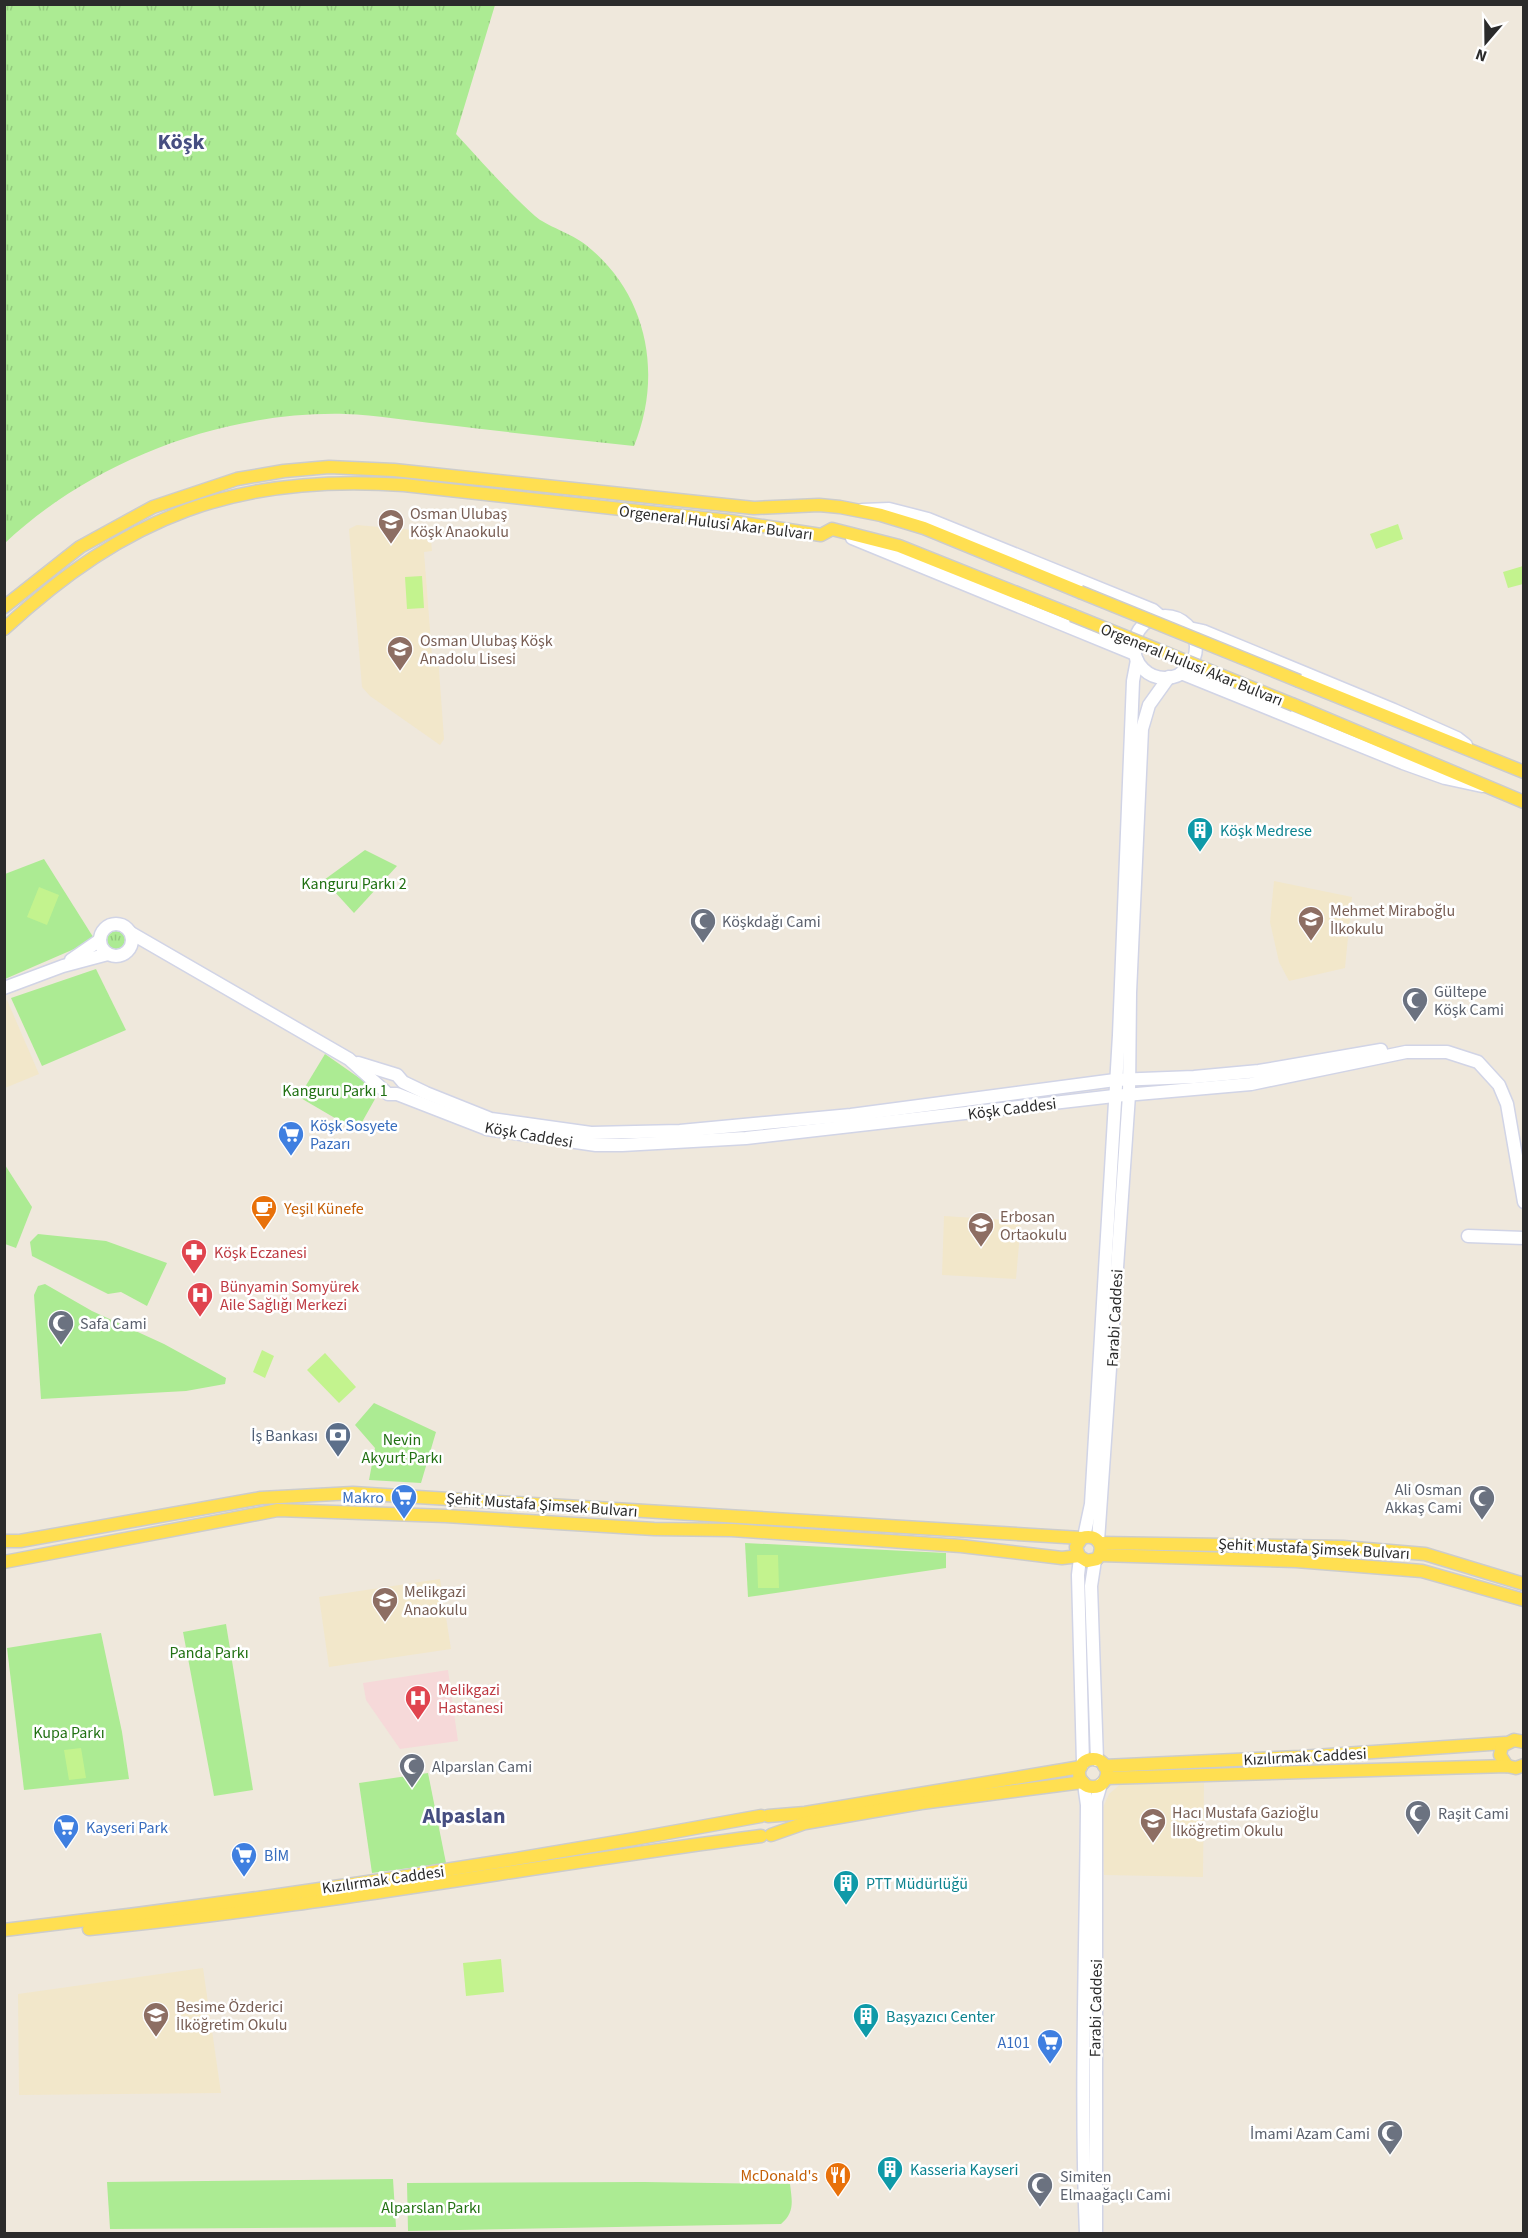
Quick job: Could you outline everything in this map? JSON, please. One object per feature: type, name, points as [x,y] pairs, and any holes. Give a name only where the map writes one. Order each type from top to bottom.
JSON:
[{"type":"main road","name":"Orgeneral Hulusi Akar Bulvarı","points":[[4,606],[65,557],[132,517],[216,485],[284,471],[329,467],[373,468],[754,508],[819,505],[860,511],[945,536],[1524,772]]},
{"type":"main road","name":"Orgeneral Hulusi Akar Bulvarı","points":[[4,629],[63,578],[99,553],[136,532],[213,502],[291,486],[355,482],[404,485],[730,521],[821,535],[832,529],[899,546],[1294,705],[1524,802]]},
{"type":"main road","name":"Şehit Mustafa Şimsek Bulvarı","points":[[4,1541],[20,1541],[261,1498],[353,1493],[1083,1538]]},
{"type":"main road","name":"Şehit Mustafa Şimsek Bulvarı","points":[[4,1562],[278,1510],[447,1516],[654,1529],[732,1530],[962,1546],[1062,1558],[1080,1557]]},
{"type":"main road","points":[[1092,1537],[1098,1549],[1087,1561],[1080,1557],[1076,1547],[1083,1538],[1092,1537]]},
{"type":"main road","name":"Şehit Mustafa Şimsek Bulvarı","points":[[1098,1549],[1343,1547],[1425,1554],[1524,1584]]},
{"type":"main road","name":"Şehit Mustafa Şimsek Bulvarı","points":[[1098,1549],[1422,1571],[1524,1600]]},
{"type":"main road","name":"Kızılırmak Caddesi","points":[[1102,1772],[1505,1743],[1514,1740],[1523,1742]]},
{"type":"main road","points":[[1505,1743],[1500,1755],[1507,1766]]},
{"type":"main road","points":[[1082,1765],[1079,1775],[1084,1783]]},
{"type":"main road","name":"Kızılırmak Caddesi","points":[[4,1930],[150,1913],[594,1848],[764,1816],[805,1813],[1082,1765],[1102,1772],[1507,1766],[1516,1768],[1524,1765]]},
{"type":"main road","name":"Kızılırmak Caddesi","points":[[4,1938],[205,1917],[613,1855],[766,1835],[805,1823],[910,1805],[1084,1783],[1093,1787],[1102,1772]]},
{"type":"main road","points":[[764,1816],[776,1824],[766,1835],[754,1826],[764,1816]]},
{"type":"street","points":[[860,511],[889,509],[928,519],[1153,610],[1160,616],[1179,620],[1189,628],[1229,641],[1394,710],[1456,738],[1474,751]]},
{"type":"street","points":[[832,529],[1136,657],[1150,674],[1175,675],[1403,763],[1474,786],[1488,787]]},
{"type":"street","points":[[1136,657],[1134,641],[1139,630],[1148,621],[1160,616]]},
{"type":"street","points":[[1175,675],[1190,664],[1195,652],[1195,639],[1189,628]]},
{"type":"street","name":"Farabi Caddesi","points":[[1083,1538],[1090,1504],[1120,1002],[1132,681],[1136,657]]},
{"type":"street","name":"Farabi Caddesi","points":[[1096,2234],[1096,1801],[1102,1772],[1090,1586],[1098,1549],[1129,1095],[1142,729],[1149,705],[1175,675]]},
{"type":"street","points":[[63,966],[100,940],[104,930],[115,924],[123,926],[131,933],[349,1059],[383,1087],[388,1094],[397,1094],[402,1089],[403,1082],[398,1076],[349,1059]]},
{"type":"street","points":[[129,950],[132,942],[131,933]]},
{"type":"street","points":[[100,940],[108,954]]},
{"type":"street","points":[[4,988],[63,966],[108,954],[119,956],[129,950],[143,947],[162,949]]},
{"type":"street","name":"Köşk Caddesi","points":[[403,1082],[491,1119],[591,1133],[680,1131],[851,1115],[1115,1080],[1227,1074],[1418,1045],[1449,1046],[1482,1058],[1502,1078],[1512,1103],[1524,1163]]},
{"type":"street","name":"Köşk Caddesi","points":[[397,1094],[487,1129],[596,1145],[746,1138],[1113,1096],[1269,1082],[1406,1052],[1439,1051],[1463,1055],[1489,1070],[1502,1091],[1524,1202]]},
{"type":"street","points":[[383,1087],[384,1080],[391,1075]]},
{"type":"street","points":[[1468,1236],[1524,1238]]},
{"type":"street","points":[[1080,1557],[1078,1575],[1082,1765]]},
{"type":"street","name":"Farabi Caddesi","points":[[1084,1783],[1087,1804],[1082,2089],[1086,2234]]},
{"type":"shaded area","name":"Osman Ulubaş Köşk Anadolu Lisesi","points":[[357,525],[425,531],[431,540],[432,551],[424,552],[432,656],[438,656],[444,739],[440,745],[370,696],[362,687],[349,529]]},
{"type":"shaded area","name":"Mehmet Miraboğlu İlkokulu","points":[[1274,881],[1352,897],[1345,968],[1289,981],[1279,962],[1270,922]]},
{"type":"shaded area","points":[[7,1000],[39,1074],[5,1088],[4,1001]]},
{"type":"shaded area","name":"Erbosan Ortaokulu","points":[[944,1216],[1021,1221],[1016,1279],[942,1275]]},
{"type":"shaded area","name":"Melikgazi Anaokulu","points":[[440,1579],[451,1649],[329,1667],[319,1597]]},
{"type":"shaded area","name":"Melikgazi Hastanesi","points":[[448,1670],[458,1741],[400,1749],[366,1700],[363,1683]]},
{"type":"shaded area","name":"Hacı Mustafa Gazioğlu İlköğretim Okulu","points":[[1122,1783],[1204,1783],[1203,1877],[1104,1875],[1101,1812],[1109,1794]]},
{"type":"shaded area","name":"Besime Özderici İlköğretim Okulu","points":[[203,1968],[221,2093],[19,2095],[18,1994]]},
{"type":"green space","points":[[5,4],[495,5],[456,134],[535,216],[586,245],[607,265],[624,287],[636,311],[644,337],[648,364],[643,419],[634,446],[345,414],[299,415],[253,421],[163,446],[119,465],[78,487],[5,543]]},
{"type":"green space","points":[[1398,524],[1403,539],[1376,549],[1370,534]]},
{"type":"green space","points":[[1523,566],[1523,584],[1508,588],[1503,572]]},
{"type":"green space","points":[[422,576],[424,608],[407,609],[405,577]]},
{"type":"green space","name":"Kanguru Parkı 2","points":[[365,850],[397,866],[354,913],[324,880]]},
{"type":"green space","points":[[44,859],[95,940],[5,979],[5,874]]},
{"type":"green space","points":[[39,887],[59,895],[47,925],[27,917]]},
{"type":"green space","points":[[116,931],[122,934],[125,940],[122,946],[116,949],[110,946],[107,940],[110,934]]},
{"type":"green space","points":[[96,969],[126,1030],[42,1066],[11,998]]},
{"type":"green space","name":"Kanguru Parkı 1","points":[[325,1054],[375,1089],[375,1099],[357,1131],[299,1097]]},
{"type":"green space","points":[[5,1165],[32,1207],[16,1248],[5,1244]]},
{"type":"green space","points":[[38,1234],[106,1241],[167,1263],[147,1306],[121,1292],[108,1294],[32,1256],[30,1242]]},
{"type":"green space","points":[[45,1284],[92,1311],[164,1344],[226,1378],[225,1384],[186,1391],[41,1399],[34,1295],[38,1286]]},
{"type":"green space","points":[[262,1350],[274,1356],[265,1378],[253,1372]]},
{"type":"green space","points":[[325,1353],[356,1387],[339,1403],[307,1370]]},
{"type":"green space","name":"Nevin Akyurt Parkı","points":[[374,1403],[436,1432],[421,1483],[369,1480],[375,1448],[355,1425]]},
{"type":"green space","points":[[745,1543],[946,1553],[946,1568],[748,1597]]},
{"type":"green space","points":[[757,1555],[778,1555],[779,1588],[758,1588]]},
{"type":"green space","name":"Panda Parkı","points":[[226,1624],[253,1790],[214,1796],[183,1632]]},
{"type":"green space","name":"Kupa Parkı","points":[[101,1633],[122,1732],[129,1779],[24,1790],[7,1648]]},
{"type":"green space","points":[[81,1748],[86,1778],[69,1780],[64,1750]]},
{"type":"green space","points":[[428,1773],[446,1863],[372,1873],[359,1783]]},
{"type":"green space","points":[[501,1959],[504,1992],[466,1996],[463,1963]]},
{"type":"green space","name":"Alparslan Parkı","points":[[393,2179],[396,2227],[110,2229],[107,2182]]},
{"type":"green space","name":"Alparslan Parkı","points":[[407,2183],[790,2184],[792,2206],[789,2215],[781,2224],[408,2231]]},
{"type":"place","name":"Osman Ulubaş Köşk Anaokulu","points":[[391,545]]},
{"type":"place","name":"Osman Ulubaş Köşk Anadolu Lisesi","points":[[400,672]]},
{"type":"place","name":"Köşk Medrese","points":[[1200,853]]},
{"type":"place","name":"Mehmet Miraboğlu İlkokulu","points":[[1311,942]]},
{"type":"place","name":"Köşkdağı Cami","points":[[703,944]]},
{"type":"place","name":"Gültepe Köşk Cami","points":[[1415,1023]]},
{"type":"place","name":"Köşk Sosyete Pazarı","points":[[291,1157]]},
{"type":"place","name":"Yeşil Künefe","points":[[264,1231]]},
{"type":"place","name":"Erbosan Ortaokulu","points":[[981,1248]]},
{"type":"place","name":"Köşk Eczanesi","points":[[194,1275]]},
{"type":"place","name":"Bünyamin Somyürek Aile Sağlığı Merkezi","points":[[200,1318]]},
{"type":"place","name":"Safa Cami","points":[[61,1346]]},
{"type":"place","name":"İş Bankası","points":[[338,1458]]},
{"type":"place","name":"Makro","points":[[404,1520]]},
{"type":"place","name":"Ali Osman Akkaş Cami","points":[[1482,1521]]},
{"type":"place","name":"Melikgazi Anaokulu","points":[[385,1623]]},
{"type":"place","name":"Melikgazi Hastanesi","points":[[418,1721]]},
{"type":"place","name":"Alparslan Cami","points":[[412,1789]]},
{"type":"place","name":"Raşit Cami","points":[[1418,1836]]},
{"type":"place","name":"Hacı Mustafa Gazioğlu İlköğretim Okulu","points":[[1153,1844]]},
{"type":"place","name":"Kayseri Park","points":[[66,1850]]},
{"type":"place","name":"BİM","points":[[244,1878]]},
{"type":"place","name":"PTT Müdürlüğü","points":[[846,1906]]},
{"type":"place","name":"Besime Özderici İlköğretim Okulu","points":[[156,2038]]},
{"type":"place","name":"Başyazıcı Center","points":[[866,2039]]},
{"type":"place","name":"A101","points":[[1050,2065]]},
{"type":"place","name":"İmami Azam Cami","points":[[1390,2156]]},
{"type":"place","name":"Kasseria Kayseri","points":[[890,2192]]},
{"type":"place","name":"McDonald's","points":[[838,2198]]},
{"type":"place","name":"Simiten Elmaağaçlı Cami","points":[[1040,2208]]},
{"type":"district","name":"Köşk","points":[[181,141]]},
{"type":"district","name":"Alpaslan","points":[[464,1815]]}]
